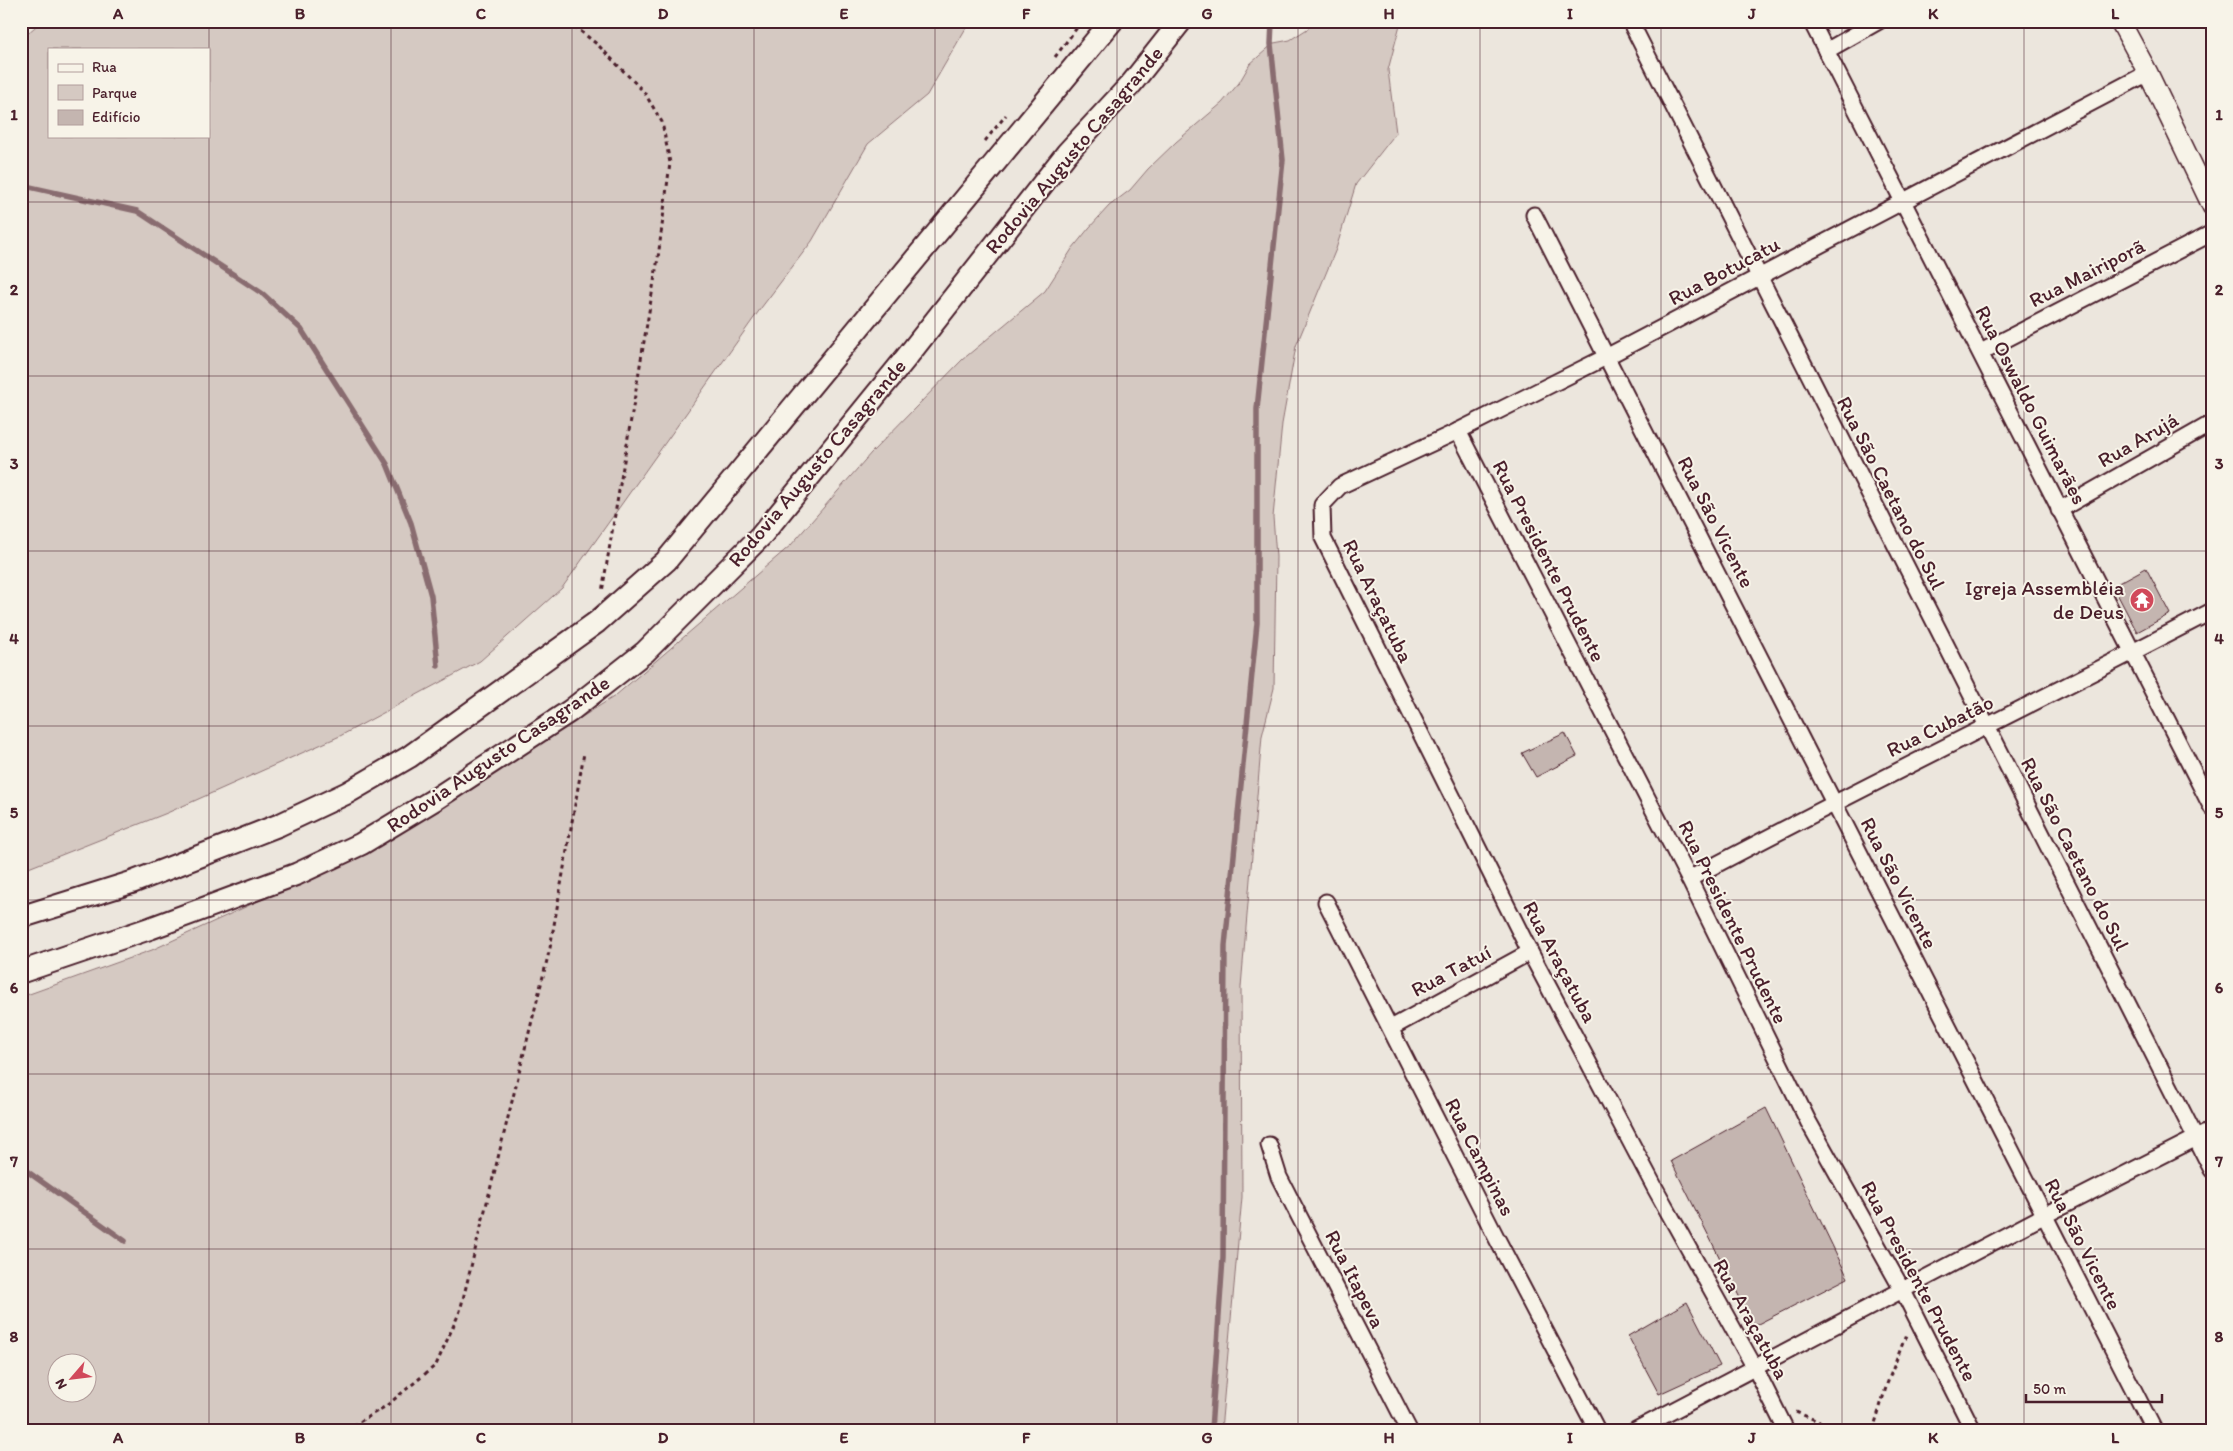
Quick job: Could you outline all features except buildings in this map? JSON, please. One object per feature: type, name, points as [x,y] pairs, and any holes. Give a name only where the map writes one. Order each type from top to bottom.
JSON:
[{"type":"main road","points":[[21,917],[133,882],[279,825],[347,793],[409,757],[597,622],[666,561],[1112,21]]},
{"type":"main road","name":"Rodovia Augusto Casagrande","points":[[21,972],[151,928],[298,874],[361,844],[437,798],[570,711],[644,652],[761,536],[906,358],[1068,153],[1132,83],[1181,21]]},
{"type":"street","name":"Rua São Caetano do Sul","points":[[1630,21],[2212,1170]]},
{"type":"street","name":"Rua Oswaldo Guimarães","points":[[1811,21],[1981,352],[2132,653],[2210,801]]},
{"type":"street","points":[[1826,51],[1879,21]]},
{"type":"street","points":[[2120,21],[2148,73],[2212,206]]},
{"type":"street","name":"Rua Botucatu","points":[[1322,505],[1340,486],[1458,432],[1608,356],[2148,73]]},
{"type":"street","name":"Rua São Vicente","points":[[1534,215],[1608,356],[2154,1430]]},
{"type":"street","name":"Rua Mairiporã","points":[[1981,352],[2212,233]]},
{"type":"street","name":"Rua Arujá","points":[[2059,510],[2212,423]]},
{"type":"street","name":"Rua Presidente Prudente","points":[[1458,432],[1689,879],[1808,1121],[1903,1291],[1974,1430]]},
{"type":"street","name":"Rua Araçatuba","points":[[1322,505],[1323,538],[1530,952],[1655,1188],[1755,1368],[1786,1430]]},
{"type":"street","name":"Rua Cubatão","points":[[1689,879],[1834,802],[1986,727],[2212,611]]},
{"type":"street","name":"Rua Campinas","points":[[1326,902],[1496,1237],[1597,1430]]},
{"type":"street","name":"Rua Tatuí","points":[[1391,1028],[1530,952]]},
{"type":"street","points":[[1636,1430],[2045,1215],[2212,1130]]},
{"type":"street","name":"Rua Itapeva","points":[[1269,1145],[1279,1177],[1409,1430]]},
{"type":"path","points":[[568,21],[598,45],[644,92],[662,122],[670,163],[658,258],[604,592],[599,597]]},
{"type":"path","points":[[1053,60],[1082,21]]},
{"type":"path","points":[[981,146],[1011,110]]},
{"type":"path","points":[[346,1430],[386,1406],[436,1365],[460,1311],[550,948],[584,753]]},
{"type":"path","points":[[1872,1430],[1914,1313]]},
{"type":"path","points":[[1772,1403],[1839,1430]]},
{"type":"green space","points":[[42,21],[970,21],[927,95],[868,144],[812,241],[761,308],[562,588],[480,661],[340,736],[167,813],[21,871],[21,39]]},
{"type":"green space","points":[[1315,21],[1401,21],[1388,70],[1396,133],[1356,184],[1336,249],[1296,346],[1282,424],[1273,517],[1276,557],[1274,688],[1262,736],[1241,987],[1242,1197],[1221,1430],[21,1430],[21,997],[152,950],[382,844],[615,696],[791,545],[871,453],[962,360],[1045,291],[1072,249],[1109,206],[1130,190],[1148,169],[1176,142],[1222,103],[1239,83],[1250,64],[1274,43],[1290,40],[1315,24]]},
{"type":"waterway","points":[[1211,1430],[1223,1258],[1225,946],[1257,623],[1257,409],[1283,160],[1271,44],[1272,21]]},
{"type":"waterway","points":[[21,185],[137,211],[263,294],[301,329],[387,464],[411,523],[431,596],[438,666]]},
{"type":"waterway","points":[[21,1167],[125,1241]]},
{"type":"place","name":"Igreja Assembléia de Deus","points":[[2142,600]]}]
